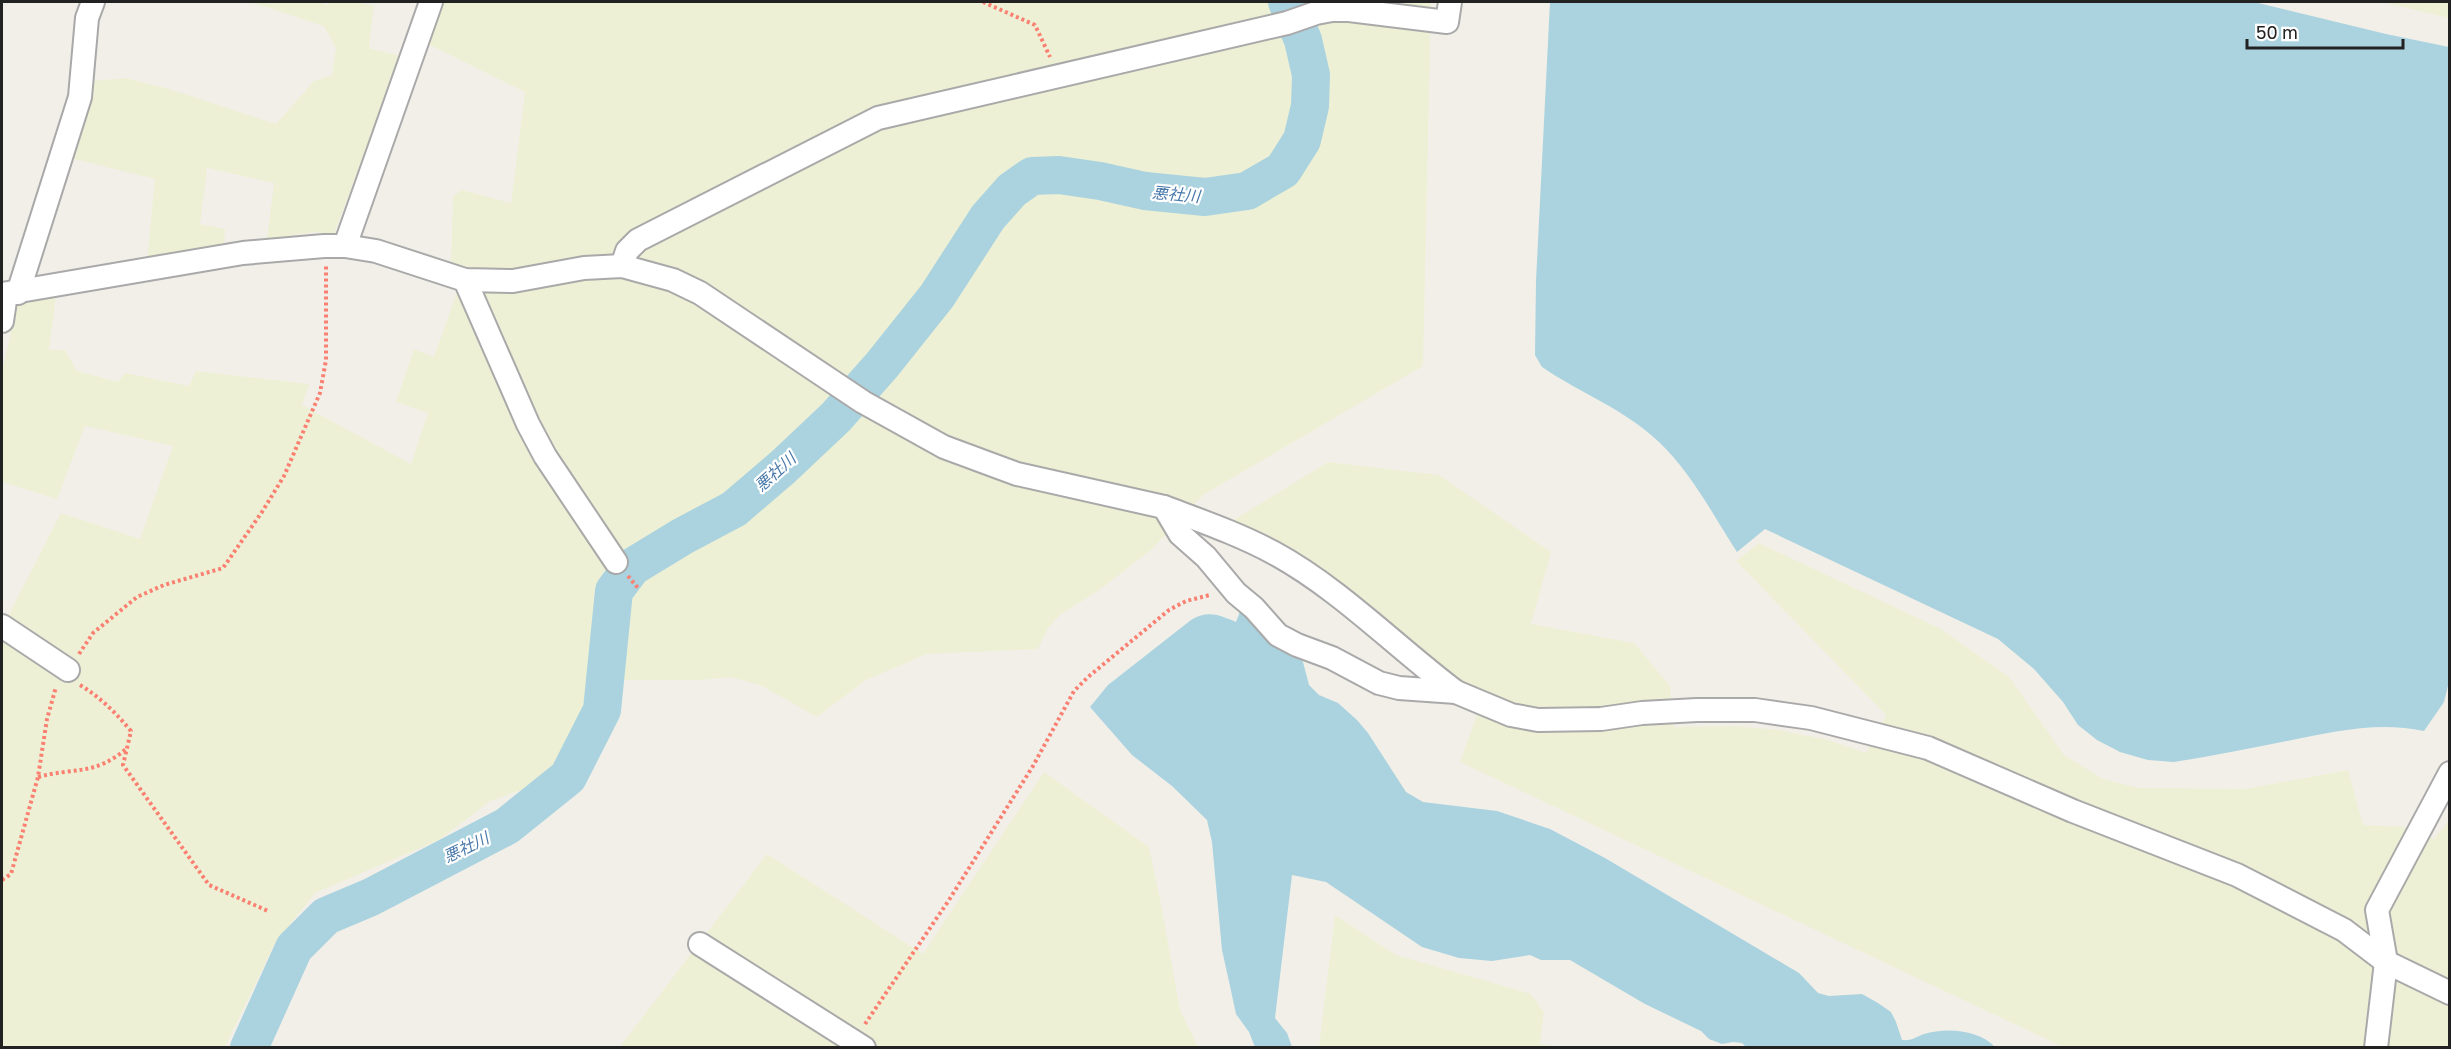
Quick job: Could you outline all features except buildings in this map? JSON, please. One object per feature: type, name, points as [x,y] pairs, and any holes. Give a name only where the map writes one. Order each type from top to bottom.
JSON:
[{"type":"street","points":[[2,321],[9,294],[80,97],[87,18],[93,2]]},
{"type":"street","points":[[334,246],[431,2]]},
{"type":"street","points":[[622,266],[627,251],[638,240],[878,118],[1287,23],[1316,13],[1349,10],[1447,22],[1449,2]]},
{"type":"street","points":[[9,294],[243,253],[334,246],[376,251],[465,280],[513,281],[585,268],[622,266],[672,280],[700,292],[863,402],[944,447],[1017,474],[1164,507],[1274,552],[1321,582],[1411,658],[1456,692],[1485,706],[1511,715],[1538,720],[1574,720],[1697,710],[1755,710],[1811,718],[1928,748],[2073,812],[2237,875],[2344,930],[2386,962],[2450,993]]},
{"type":"street","points":[[465,280],[528,424],[545,456],[616,562]]},
{"type":"street","points":[[1164,507],[1180,534],[1206,556],[1236,593],[1254,608],[1278,635],[1332,658],[1379,683],[1400,688],[1456,692]]},
{"type":"street","points":[[2,626],[66,673]]},
{"type":"street","points":[[2376,1047],[2386,962],[2377,910],[2450,773]]},
{"type":"street","points":[[700,944],[859,1044]]},
{"type":"path","points":[[983,2],[1035,25],[1059,76]]},
{"type":"path","points":[[2,880],[11,874],[38,777],[46,718],[54,690],[93,633],[137,597],[164,585],[223,568],[284,476],[320,393],[326,360],[326,268],[334,246]]},
{"type":"path","points":[[633,583],[638,588]]},
{"type":"path","points":[[859,1044],[1033,766],[1074,692],[1088,677],[1169,610],[1186,601],[1203,596],[1224,592],[1236,593]]},
{"type":"path","points":[[66,673],[95,694],[130,731],[123,765],[209,885],[268,911]]},
{"type":"path","points":[[38,777],[90,770],[113,760],[126,749]]},
{"type":"green space","points":[[250,2],[319,2],[327,5],[329,2],[359,2],[374,6],[369,48],[401,56],[334,234],[314,232],[267,239],[274,183],[207,168],[200,224],[225,229],[224,248],[147,260],[155,179],[66,157],[92,81],[125,78],[169,89],[276,124],[314,81],[332,75],[336,48],[324,26]]},
{"type":"green space","points":[[443,2],[1431,2],[1423,366],[1203,495],[1152,549],[1098,591],[1061,614],[1048,628],[1038,649],[927,654],[866,680],[817,717],[760,685],[730,677],[701,680],[594,680],[575,733],[554,767],[524,789],[490,801],[439,840],[315,893],[274,945],[225,1047],[2,1047],[2,628],[61,513],[140,539],[173,446],[85,426],[57,499],[2,482],[2,369],[10,338],[14,304],[56,297],[49,350],[65,350],[77,371],[118,382],[125,373],[189,386],[196,371],[309,384],[302,405],[411,464],[428,413],[396,402],[414,349],[434,357],[465,269],[451,266],[453,196],[462,190],[511,203],[525,92],[428,44]]},
{"type":"green space","points":[[2381,2],[2449,2],[2449,18]]},
{"type":"green space","points":[[1328,462],[1439,475],[1551,552],[1531,624],[1634,643],[1670,686],[1674,727],[1735,726],[1779,730],[1828,740],[1866,753],[1886,715],[1736,561],[1759,543],[1941,629],[2009,677],[2064,755],[2103,779],[2139,788],[2245,789],[2348,770],[2363,825],[2408,827],[2434,839],[2449,820],[2449,1047],[2063,1047],[1460,762],[1484,695],[1459,685],[1279,547],[1232,521]]},
{"type":"green space","points":[[1044,772],[1149,847],[1180,1010],[1198,1047],[619,1048],[767,854],[923,954]]},
{"type":"green space","points":[[1335,915],[1396,955],[1531,994],[1544,1012],[1540,1044],[1558,1047],[1319,1047]]},
{"type":"water","points":[[1550,2],[2254,2],[2449,47],[2450,677],[2444,702],[2424,731],[2372,727],[2321,734],[2174,762],[2148,760],[2120,752],[2097,740],[2078,725],[2063,702],[2034,669],[1998,639],[1765,529],[1737,552],[1691,480],[1659,442],[1632,420],[1542,367],[1535,355],[1536,281]]},
{"type":"water","points":[[1241,609],[1295,652],[1303,662],[1309,685],[1319,695],[1338,703],[1357,720],[1406,792],[1423,802],[1497,811],[1550,829],[1605,858],[1799,973],[1818,993],[1829,996],[1862,994],[1878,1003],[1891,1012],[1902,1040],[1933,1032],[1952,1031],[1972,1034],[1995,1047],[1747,1048],[1742,1043],[1722,1044],[1709,1039],[1701,1031],[1645,1004],[1570,960],[1541,960],[1530,955],[1492,961],[1459,958],[1422,947],[1326,882],[1292,875],[1275,1018],[1287,1033],[1292,1047],[1255,1047],[1249,1032],[1236,1014],[1222,950],[1212,842],[1207,820],[1172,786],[1132,755],[1090,707],[1108,685],[1191,620],[1208,614],[1236,622]]},
{"type":"waterway","name":"悪社川","points":[[249,1048],[294,948],[326,916],[371,897],[507,826],[568,777],[602,710],[614,591],[632,567],[734,509],[836,417],[882,365],[937,296],[988,217],[1012,190],[1032,176],[1059,175],[1145,191],[1205,197],[1247,191],[1283,170],[1302,140],[1310,106],[1311,75],[1303,40],[1287,2]]}]
